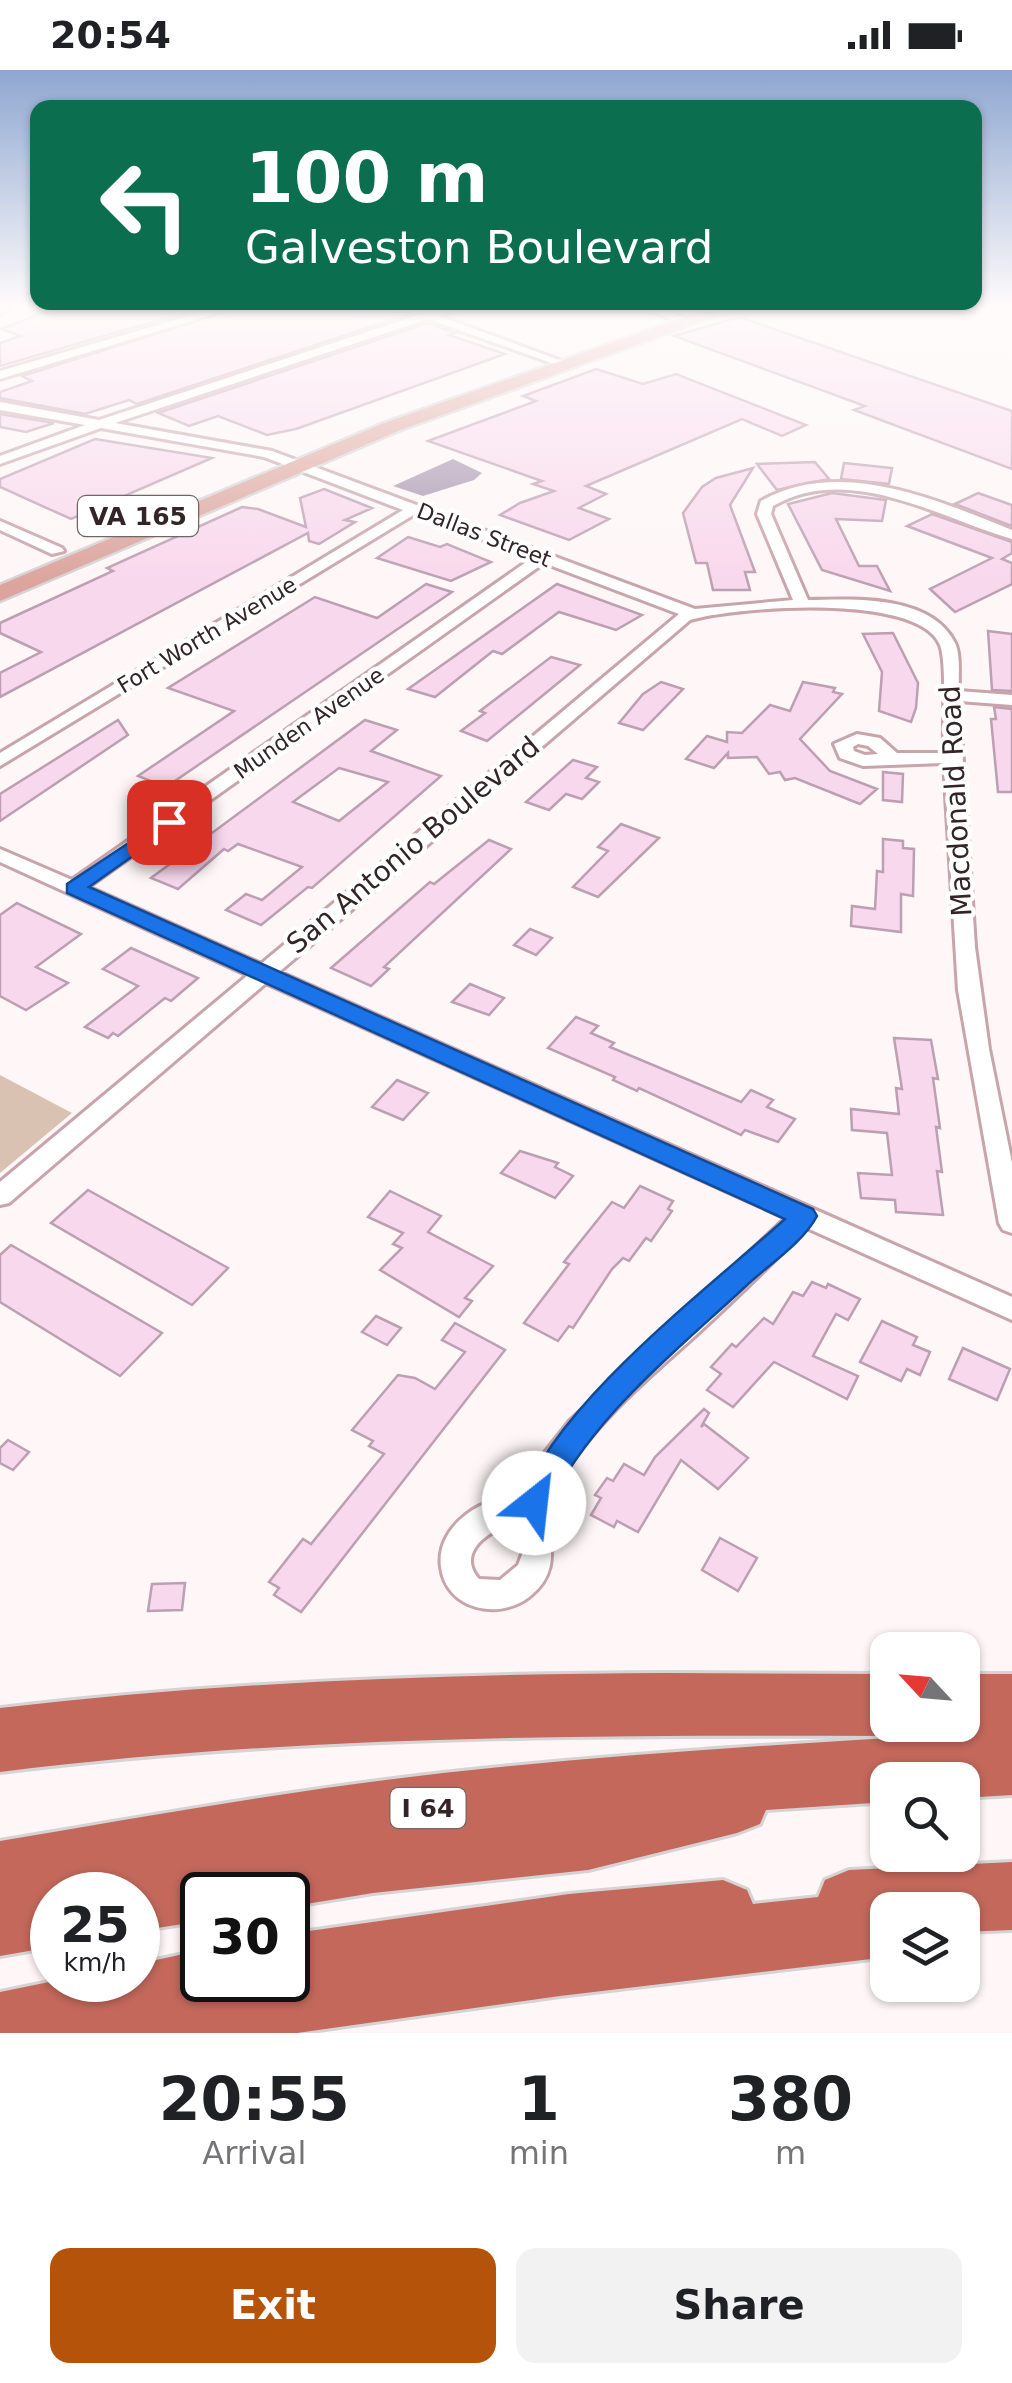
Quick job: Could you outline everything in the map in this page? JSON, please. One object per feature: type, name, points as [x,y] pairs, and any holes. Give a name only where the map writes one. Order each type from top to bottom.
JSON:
[{"type":"highway","points":[[0,1740],[238,1715],[481,1705],[870,1704]]},
{"type":"highway","points":[[980,1704],[1012,1705]]},
{"type":"highway","name":"I 64","points":[[0,1874],[440,1806],[1012,1763]]},
{"type":"highway","points":[[160,1893],[373,1860],[588,1837],[860,1772]]},
{"type":"highway","points":[[310,1965],[586,1926],[778,1909],[1012,1896]]},
{"type":"highway","points":[[980,1915],[1012,1914]]},
{"type":"highway","points":[[0,1922],[30,1916]]},
{"type":"highway","points":[[142,2033],[304,1996],[560,1960],[870,1925]]},
{"type":"highway","points":[[0,2028],[180,1990]]},
{"type":"main road","name":"VA 165","points":[[0,575],[286,461],[457,401]]},
{"type":"main road","name":"VA 165","points":[[0,594],[286,461]]},
{"type":"street","points":[[0,460],[164,401]]},
{"type":"street","name":"Dallas Street","points":[[0,406],[286,461],[692,613]]},
{"type":"street","points":[[803,606],[764,514],[766,504],[780,494],[837,487],[902,494],[1012,535]]},
{"type":"street","name":"Fort Worth Avenue","points":[[0,761],[414,509]]},
{"type":"street","points":[[0,525],[57,551]]},
{"type":"street","name":"Munden Avenue","points":[[74,888],[543,558]]},
{"type":"street","name":"Macdonald Road","points":[[692,613],[717,608],[884,606],[926,622],[944,638],[948,647],[952,805],[970,993],[1012,1223]]},
{"type":"street","name":"San Antonio Boulevard","points":[[0,1196],[692,613]]},
{"type":"street","points":[[950,694],[1012,700]]},
{"type":"street","points":[[892,758],[952,758]]},
{"type":"street","points":[[0,855],[804,1216],[1010,1304]]},
{"type":"street","points":[[534,1512],[540,1488],[575,1437],[614,1392],[804,1216]]},
{"type":"shaded area","points":[[453,459],[482,473],[474,480],[423,496],[393,486]]},
{"type":"shaded area","points":[[0,1075],[72,1113],[0,1173]]},
{"type":"building","points":[[14,401],[127,401],[85,414]]},
{"type":"building","points":[[195,401],[375,401],[296,429],[267,435],[218,416],[189,426],[158,413]]},
{"type":"building","points":[[536,401],[744,401],[806,425],[782,436],[742,419],[586,486],[606,494],[579,508],[609,519],[569,540],[500,515],[554,491],[533,484],[542,481],[428,441]]},
{"type":"building","points":[[850,401],[982,401],[1012,411],[1012,469],[854,410],[865,406]]},
{"type":"building","points":[[0,414],[54,423],[26,432],[0,427]]},
{"type":"building","points":[[95,439],[212,458],[71,519],[0,487],[0,479]]},
{"type":"building","points":[[815,462],[829,479],[777,490],[757,464]]},
{"type":"building","points":[[844,463],[892,468],[889,484],[841,479]]},
{"type":"building","points":[[753,468],[730,505],[755,572],[745,572],[750,590],[713,590],[707,563],[696,563],[683,513],[702,487],[716,478]]},
{"type":"building","points":[[324,489],[372,508],[345,520],[355,522],[319,544],[309,541],[308,533],[0,697],[0,673],[41,652],[0,633],[0,623],[113,571],[107,568],[242,507],[306,527],[300,498]]},
{"type":"building","points":[[832,493],[886,500],[882,521],[836,519],[859,566],[877,566],[890,591],[822,570],[788,504]]},
{"type":"building","points":[[978,493],[1012,505],[1012,526],[955,504]]},
{"type":"building","points":[[932,514],[1012,542],[1012,553],[1002,559],[1012,563],[1012,584],[955,612],[930,589],[992,558],[907,526]]},
{"type":"building","points":[[408,537],[440,547],[447,544],[491,562],[451,581],[377,558]]},
{"type":"building","points":[[426,584],[452,592],[166,787],[138,776],[234,711],[168,688],[315,597],[377,618]]},
{"type":"building","points":[[557,584],[642,615],[616,630],[559,612],[502,654],[493,651],[435,697],[408,689]]},
{"type":"building","points":[[988,631],[1012,634],[1012,691],[992,690]]},
{"type":"building","points":[[893,633],[918,683],[911,722],[879,711],[882,672],[863,634]]},
{"type":"building","points":[[551,657],[580,665],[487,741],[461,731],[485,713],[480,711]]},
{"type":"building","points":[[661,682],[683,689],[643,730],[619,723],[643,694]]},
{"type":"building","points":[[803,682],[835,688],[833,692],[842,694],[800,739],[830,771],[877,789],[860,804],[795,778],[785,780],[780,772],[769,774],[757,757],[728,758],[728,753],[714,768],[686,759],[707,736],[727,742],[727,732],[742,733],[770,705],[790,711]]},
{"type":"building","points":[[994,707],[1012,709],[1012,792],[998,792],[991,719],[996,719]]},
{"type":"building","points":[[118,720],[128,735],[0,821],[0,794]]},
{"type":"building","points":[[365,720],[397,730],[371,751],[441,776],[312,888],[308,887],[261,925],[226,910],[246,894],[262,900],[302,867],[238,844],[228,851],[224,849],[178,889],[151,878]],"holes":[[[339,768],[388,782],[339,821],[293,802]]]},
{"type":"building","points":[[573,760],[597,767],[586,778],[599,782],[582,799],[566,794],[549,810],[526,802]]},
{"type":"building","points":[[883,772],[903,774],[902,802],[883,800]]},
{"type":"building","points":[[621,824],[659,838],[598,897],[573,887],[608,851],[598,847]]},
{"type":"building","points":[[883,839],[903,841],[903,848],[914,849],[913,896],[901,894],[901,932],[851,926],[852,906],[875,909],[877,871],[883,872]]},
{"type":"building","points":[[489,840],[511,849],[384,967],[389,969],[371,986],[331,968],[430,882],[434,884]]},
{"type":"building","points":[[17,903],[81,934],[36,967],[68,983],[26,1010],[0,996],[0,915]]},
{"type":"building","points":[[530,929],[552,938],[536,955],[514,945]]},
{"type":"building","points":[[131,948],[198,978],[171,1001],[165,998],[118,1036],[113,1033],[108,1038],[85,1027],[138,986],[103,969]]},
{"type":"building","points":[[470,984],[504,998],[489,1015],[452,1002]]},
{"type":"building","points":[[576,1017],[598,1026],[591,1033],[614,1043],[610,1047],[741,1102],[751,1090],[773,1100],[767,1107],[795,1119],[778,1142],[745,1130],[741,1135],[548,1048]]},
{"type":"building","points":[[894,1038],[931,1040],[938,1079],[933,1078],[940,1128],[936,1127],[942,1172],[937,1171],[943,1215],[896,1212],[895,1200],[861,1198],[858,1173],[892,1175],[887,1133],[852,1130],[851,1109],[899,1114],[896,1088],[902,1089]]},
{"type":"building","points":[[397,1080],[428,1093],[403,1120],[372,1107]]},
{"type":"building","points":[[520,1151],[558,1163],[555,1167],[573,1176],[555,1198],[501,1173]]},
{"type":"building","points":[[640,1186],[673,1201],[668,1209],[672,1211],[651,1241],[646,1238],[629,1261],[623,1258],[612,1269],[573,1328],[569,1326],[558,1341],[524,1323],[569,1264],[564,1262],[612,1202],[624,1208]]},
{"type":"building","points":[[88,1190],[228,1268],[192,1305],[51,1223]]},
{"type":"building","points":[[390,1191],[441,1216],[428,1232],[493,1266],[465,1298],[472,1301],[459,1317],[380,1270],[402,1248],[393,1244],[403,1233],[368,1217]]},
{"type":"building","points":[[11,1245],[162,1333],[120,1376],[0,1302],[0,1255]]},
{"type":"building","points":[[812,1282],[826,1288],[828,1284],[860,1299],[848,1320],[836,1314],[813,1356],[858,1376],[847,1399],[774,1362],[733,1407],[707,1390],[721,1374],[711,1367],[732,1344],[736,1347],[764,1318],[773,1324],[793,1292],[803,1296]]},
{"type":"building","points":[[376,1316],[401,1328],[387,1345],[362,1332]]},
{"type":"building","points":[[882,1321],[917,1337],[913,1345],[930,1352],[920,1375],[907,1369],[901,1381],[860,1362]]},
{"type":"building","points":[[455,1323],[505,1350],[301,1612],[274,1595],[279,1588],[269,1582],[303,1539],[311,1544],[384,1454],[369,1446],[373,1441],[352,1430],[398,1375],[415,1378],[435,1389],[465,1352],[442,1340]]},
{"type":"building","points":[[963,1348],[1010,1369],[997,1400],[949,1379]]},
{"type":"building","points":[[704,1409],[709,1413],[701,1427],[704,1424],[748,1458],[718,1489],[681,1460],[638,1532],[617,1521],[614,1527],[591,1515],[601,1498],[595,1495],[607,1478],[613,1481],[624,1464],[644,1475],[655,1457]]},
{"type":"building","points":[[8,1440],[29,1452],[13,1470],[0,1463],[0,1448]]},
{"type":"building","points":[[720,1538],[757,1558],[738,1591],[702,1570]]},
{"type":"building","points":[[185,1583],[182,1610],[148,1611],[152,1584]]},
{"type":"route","points":[[169,822],[74,888],[804,1216],[614,1392],[575,1437],[534,1503]]}]
